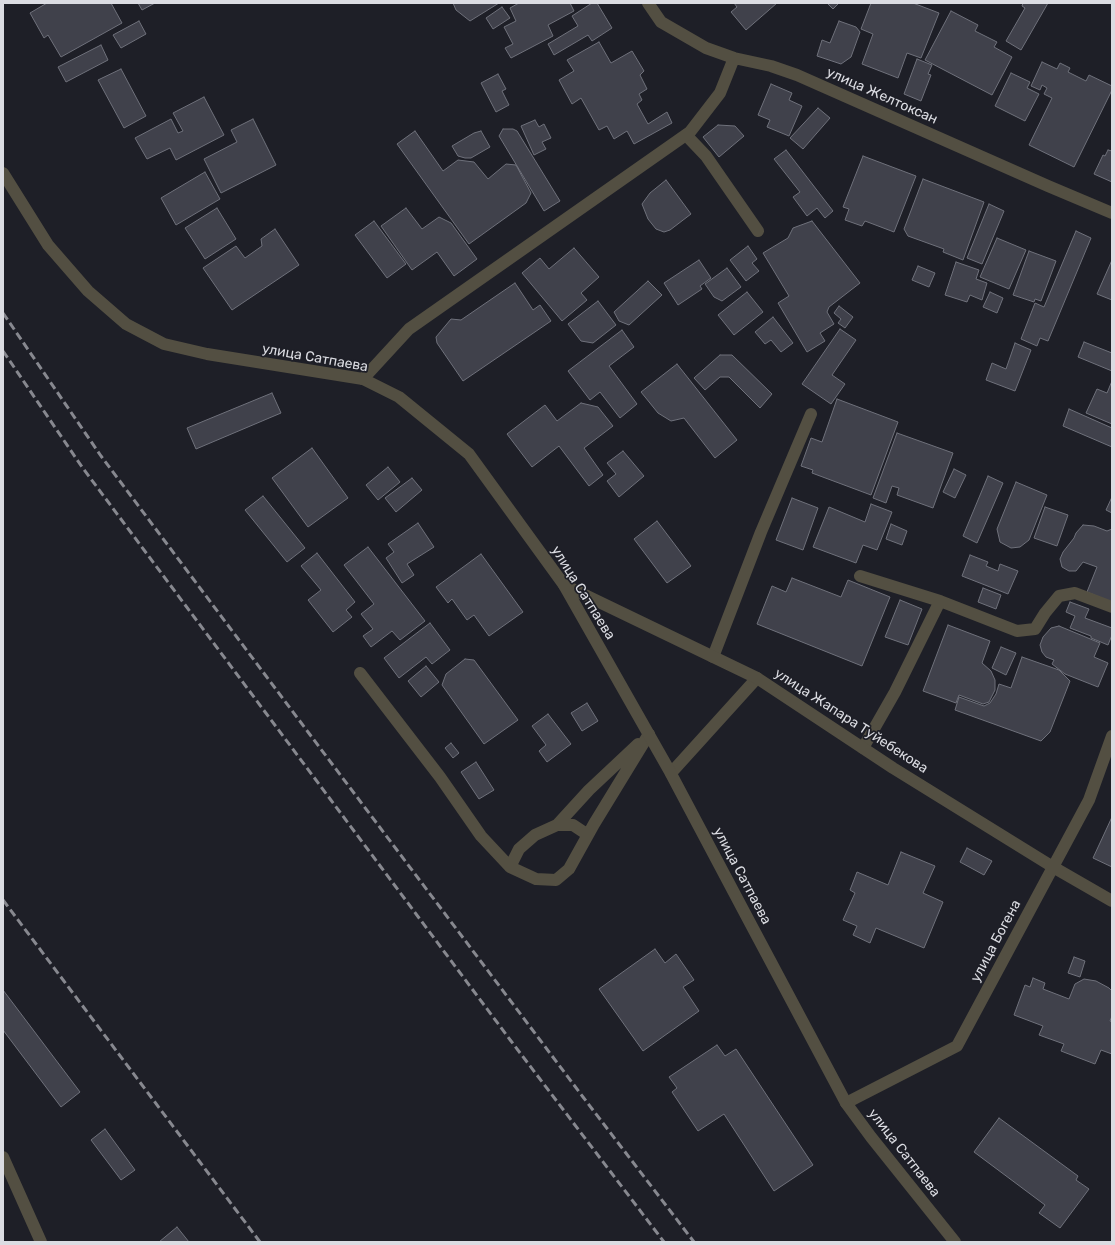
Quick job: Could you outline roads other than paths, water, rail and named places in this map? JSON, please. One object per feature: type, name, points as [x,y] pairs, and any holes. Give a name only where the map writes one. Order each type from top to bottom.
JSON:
[{"type":"street","name":"улица Желтоксан","points":[[648,3],[660,22],[706,48],[734,58],[771,66],[798,75],[1040,183],[1112,213]]},
{"type":"street","points":[[363,379],[409,329],[690,132],[720,93],[734,58]]},
{"type":"street","points":[[686,135],[706,156],[758,232]]},
{"type":"street","name":"улица Сатпаева","points":[[3,172],[48,245],[88,291],[126,324],[164,344],[207,354],[363,379],[399,397],[469,454],[564,585],[671,773],[846,1103],[871,1137],[955,1242]]},
{"type":"street","points":[[713,657],[761,532],[811,414]]},
{"type":"street","points":[[860,576],[940,601],[1017,631],[1035,629],[1045,613],[1059,596],[1075,593],[1112,607]]},
{"type":"street","name":"улица Жапара Туйебекова","points":[[564,585],[758,678],[863,748],[1053,867],[1112,901]]},
{"type":"street","points":[[863,748],[895,692],[940,601]]},
{"type":"street","points":[[360,673],[440,777],[481,836],[510,867],[536,878],[556,880],[569,869],[588,834],[649,734]]},
{"type":"street","points":[[671,773],[758,678]]},
{"type":"street","points":[[510,867],[519,849],[535,835],[557,825],[588,790],[649,734]]},
{"type":"street","name":"улица Богена","points":[[846,1103],[957,1046],[1089,800],[1112,736]]},
{"type":"street","points":[[557,825],[573,825],[588,834]]},
{"type":"street","points":[[4,1163],[41,1242]]},
{"type":"railway","points":[[3,313],[101,456],[583,1097],[694,1242]]},
{"type":"railway","points":[[3,351],[82,467],[511,1041],[664,1242]]},
{"type":"railway","points":[[3,900],[260,1242]]}]
